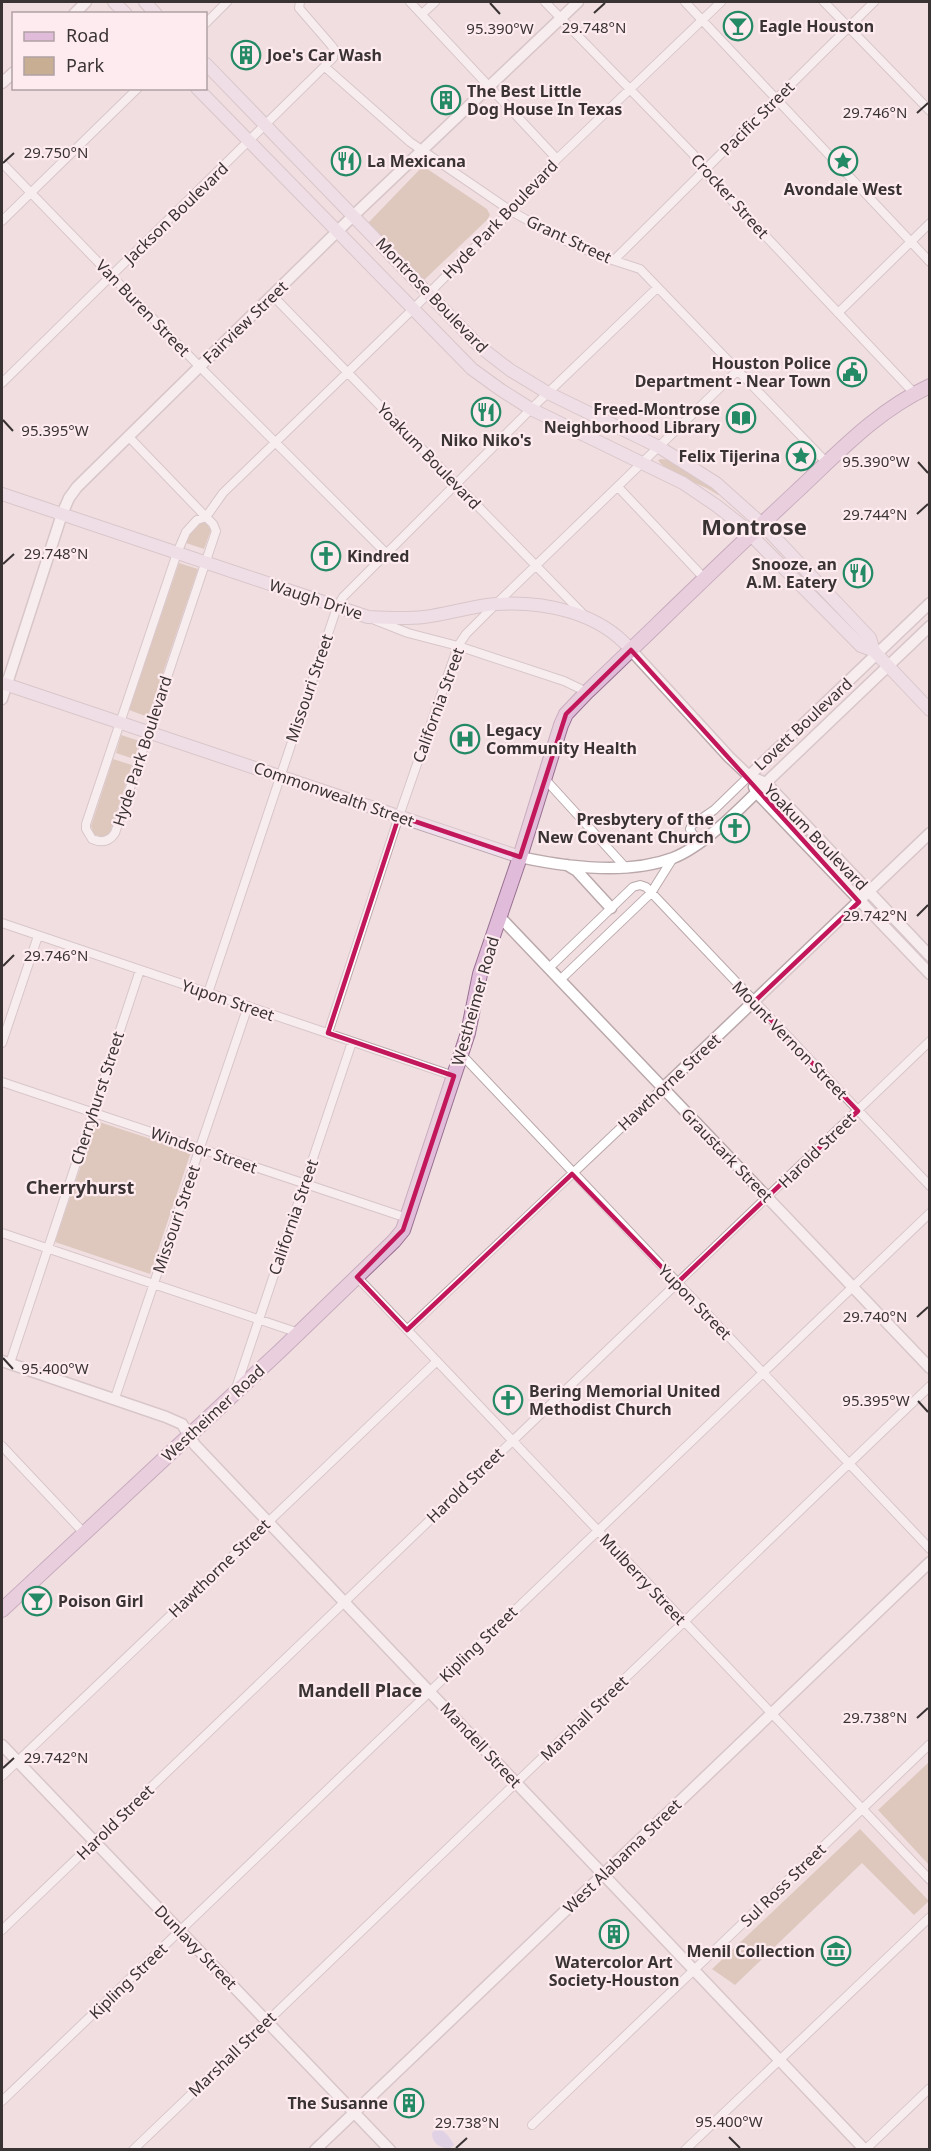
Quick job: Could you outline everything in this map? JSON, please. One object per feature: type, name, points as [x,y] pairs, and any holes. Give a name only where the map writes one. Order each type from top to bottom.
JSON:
[{"type":"main road","name":"Montrose Boulevard","points":[[207,65],[479,346],[510,370],[548,393],[659,447],[716,483],[762,524],[870,638],[875,653]]},
{"type":"main road","name":"Montrose Boulevard","points":[[199,90],[472,369],[531,409],[683,483],[741,525],[861,646],[875,653],[930,710]]},
{"type":"main road","name":"Westheimer Road","points":[[4,1603],[189,1436],[394,1241],[407,1218],[454,1076],[472,1016],[480,974],[566,714],[827,463],[885,411],[930,386]]},
{"type":"main road","name":"Waugh Drive","points":[[2,494],[368,617],[415,618],[496,604],[535,604],[587,617],[619,637],[631,650]]},
{"type":"main road","name":"Commonwealth Street","points":[[4,684],[520,857]]},
{"type":"street","points":[[207,22],[227,2]]},
{"type":"street","points":[[300,2],[299,8],[334,50],[333,58],[325,68]]},
{"type":"street","points":[[410,2],[557,159]]},
{"type":"street","points":[[422,14],[435,2]]},
{"type":"street","name":"Crocker Street","points":[[544,2],[693,154],[704,171],[914,393]]},
{"type":"street","name":"Fairview Street","points":[[2,699],[4,684],[62,514],[77,487],[354,215],[578,2]]},
{"type":"street","points":[[685,2],[930,262]]},
{"type":"street","name":"Hyde Park Boulevard","points":[[206,517],[216,531],[115,833],[107,840],[97,841],[88,835],[87,824],[186,532],[197,520],[206,517],[223,494],[511,211],[557,159],[721,2]]},
{"type":"street","points":[[824,2],[930,111]]},
{"type":"street","name":"Pacific Street","points":[[614,260],[874,2]]},
{"type":"street","name":"Jackson Boulevard","points":[[2,383],[325,68]]},
{"type":"street","name":"Grant Street","points":[[325,68],[422,151],[511,211],[603,257],[640,269],[827,463]]},
{"type":"street","points":[[2,221],[136,90]]},
{"type":"street","name":"Van Buren Street","points":[[2,163],[200,367],[386,553]]},
{"type":"street","points":[[838,313],[930,223]]},
{"type":"street","name":"Missouri Street","points":[[208,993],[337,607],[345,595],[386,553],[657,288]]},
{"type":"street","name":"Yoakum Boulevard","points":[[273,296],[587,617]]},
{"type":"street","name":"California Street","points":[[328,1034],[399,816],[458,646],[466,634],[496,604],[737,370]]},
{"type":"street","points":[[128,436],[206,517]]},
{"type":"street","points":[[618,487],[705,579]]},
{"type":"street","name":"Lovett Boulevard","points":[[705,838],[693,836],[690,829],[692,825],[714,810],[875,653],[930,603]]},
{"type":"street","points":[[368,617],[408,633],[458,646],[564,681],[587,692]]},
{"type":"street","name":"Lovett Boulevard","points":[[561,980],[651,893],[673,858],[691,849],[705,838],[766,783],[930,626]]},
{"type":"street","name":"Yoakum Boulevard","points":[[631,650],[749,776],[756,792],[930,974]]},
{"type":"street","name":"Yoakum Boulevard","points":[[749,776],[766,783],[930,956]]},
{"type":"street","points":[[543,778],[626,868]]},
{"type":"street","name":"Hawthorne Street","points":[[407,1330],[930,833]]},
{"type":"street","name":"Commonwealth Street","points":[[520,857],[567,865],[626,868],[649,865],[673,858]]},
{"type":"street","points":[[567,865],[577,871],[611,908]]},
{"type":"street","points":[[549,968],[633,888],[640,885],[646,887],[651,893]]},
{"type":"street","name":"Mount Vernon Street","points":[[651,893],[930,1186]]},
{"type":"street","name":"Graustark Street","points":[[500,916],[930,1368]]},
{"type":"street","name":"Yupon Street","points":[[2,923],[454,1076]]},
{"type":"street","points":[[2,1043],[38,936]]},
{"type":"street","name":"Cherryhurst Street","points":[[6,1362],[48,1249],[140,970]]},
{"type":"street","name":"Missouri Street","points":[[115,1398],[248,1006]]},
{"type":"street","name":"Harold Street","points":[[2,1930],[930,1041]]},
{"type":"street","name":"California Street","points":[[235,1392],[352,1042]]},
{"type":"street","name":"Yupon Street","points":[[461,1054],[572,1174],[930,1549]]},
{"type":"street","name":"Windsor Street","points":[[2,1082],[407,1218]]},
{"type":"street","name":"Kipling Street","points":[[2,2101],[930,1213]]},
{"type":"street","points":[[2,1233],[299,1332]]},
{"type":"street","name":"Mulberry Street","points":[[357,1277],[930,1880]]},
{"type":"street","name":"Hawthorne Street","points":[[2,1776],[436,1361]]},
{"type":"street","name":"Mandell Street","points":[[6,1362],[115,1398],[182,1424],[194,1444],[865,2150]]},
{"type":"street","name":"Marshall Street","points":[[133,2150],[930,1386]]},
{"type":"street","points":[[2,1446],[84,1533]]},
{"type":"street","name":"West Alabama Street","points":[[315,2150],[930,1562]]},
{"type":"street","name":"Sul Ross Street","points":[[532,2125],[930,1744]]},
{"type":"street","name":"Dunlavy Street","points":[[2,1745],[390,2150]]},
{"type":"street","points":[[685,2150],[930,1917]]},
{"type":"street","points":[[865,2150],[930,2088]]},
{"type":"highlighted area","points":[[631,650],[859,902],[754,1002],[858,1111],[677,1283],[572,1174],[407,1330],[357,1277],[403,1230],[454,1076],[328,1033],[399,816],[520,857],[566,714]]},
{"type":"green space","points":[[423,166],[487,209],[490,215],[423,281],[368,223]]},
{"type":"green space","points":[[658,460],[668,460],[721,492],[718,495],[673,473],[660,463]]},
{"type":"green space","points":[[200,522],[206,523],[211,530],[204,549],[186,543],[189,533]]},
{"type":"green space","points":[[179,563],[198,569],[148,717],[129,710]]},
{"type":"green space","points":[[121,735],[140,741],[134,759],[116,753]]},
{"type":"green space","points":[[113,759],[132,765],[110,832],[105,837],[94,835],[91,826]]},
{"type":"green space","points":[[96,1121],[191,1152],[150,1274],[55,1242]]},
{"type":"green space","points":[[929,1762],[929,1865],[878,1810]]},
{"type":"green space","points":[[860,1829],[929,1901],[914,1915],[862,1863],[735,1985],[712,1969]]},
{"type":"shaded area","points":[[437,2128],[445,2133],[453,2143],[454,2145],[449,2149],[433,2140],[432,2133]]},
{"type":"place","name":"Eagle Houston","points":[[738,26]]},
{"type":"place","name":"Joe's Car Wash","points":[[246,55]]},
{"type":"place","name":"The Best Little Dog House In Texas","points":[[446,100]]},
{"type":"place","name":"La Mexicana","points":[[346,161]]},
{"type":"place","name":"Avondale West","points":[[843,161]]},
{"type":"place","name":"Houston Police Department - Near Town","points":[[852,372]]},
{"type":"place","name":"Niko Niko's","points":[[486,412]]},
{"type":"place","name":"Freed-Montrose Neighborhood Library","points":[[741,418]]},
{"type":"place","name":"Felix Tijerina","points":[[801,456]]},
{"type":"place","name":"Kindred","points":[[326,556]]},
{"type":"place","name":"Snooze, an A.M. Eatery","points":[[858,573]]},
{"type":"place","name":"Legacy Community Health","points":[[465,739]]},
{"type":"place","name":"Presbytery of the New Covenant Church","points":[[735,828]]},
{"type":"place","name":"Bering Memorial United Methodist Church","points":[[508,1400]]},
{"type":"place","name":"Poison Girl","points":[[37,1601]]},
{"type":"place","name":"Watercolor Art Society-Houston","points":[[614,1934]]},
{"type":"place","name":"Menil Collection","points":[[836,1951]]},
{"type":"place","name":"The Susanne","points":[[409,2103]]},
{"type":"district","name":"Montrose","points":[[754,526]]},
{"type":"district","name":"Cherryhurst","points":[[80,1187]]},
{"type":"district","name":"Mandell Place","points":[[360,1690]]}]
